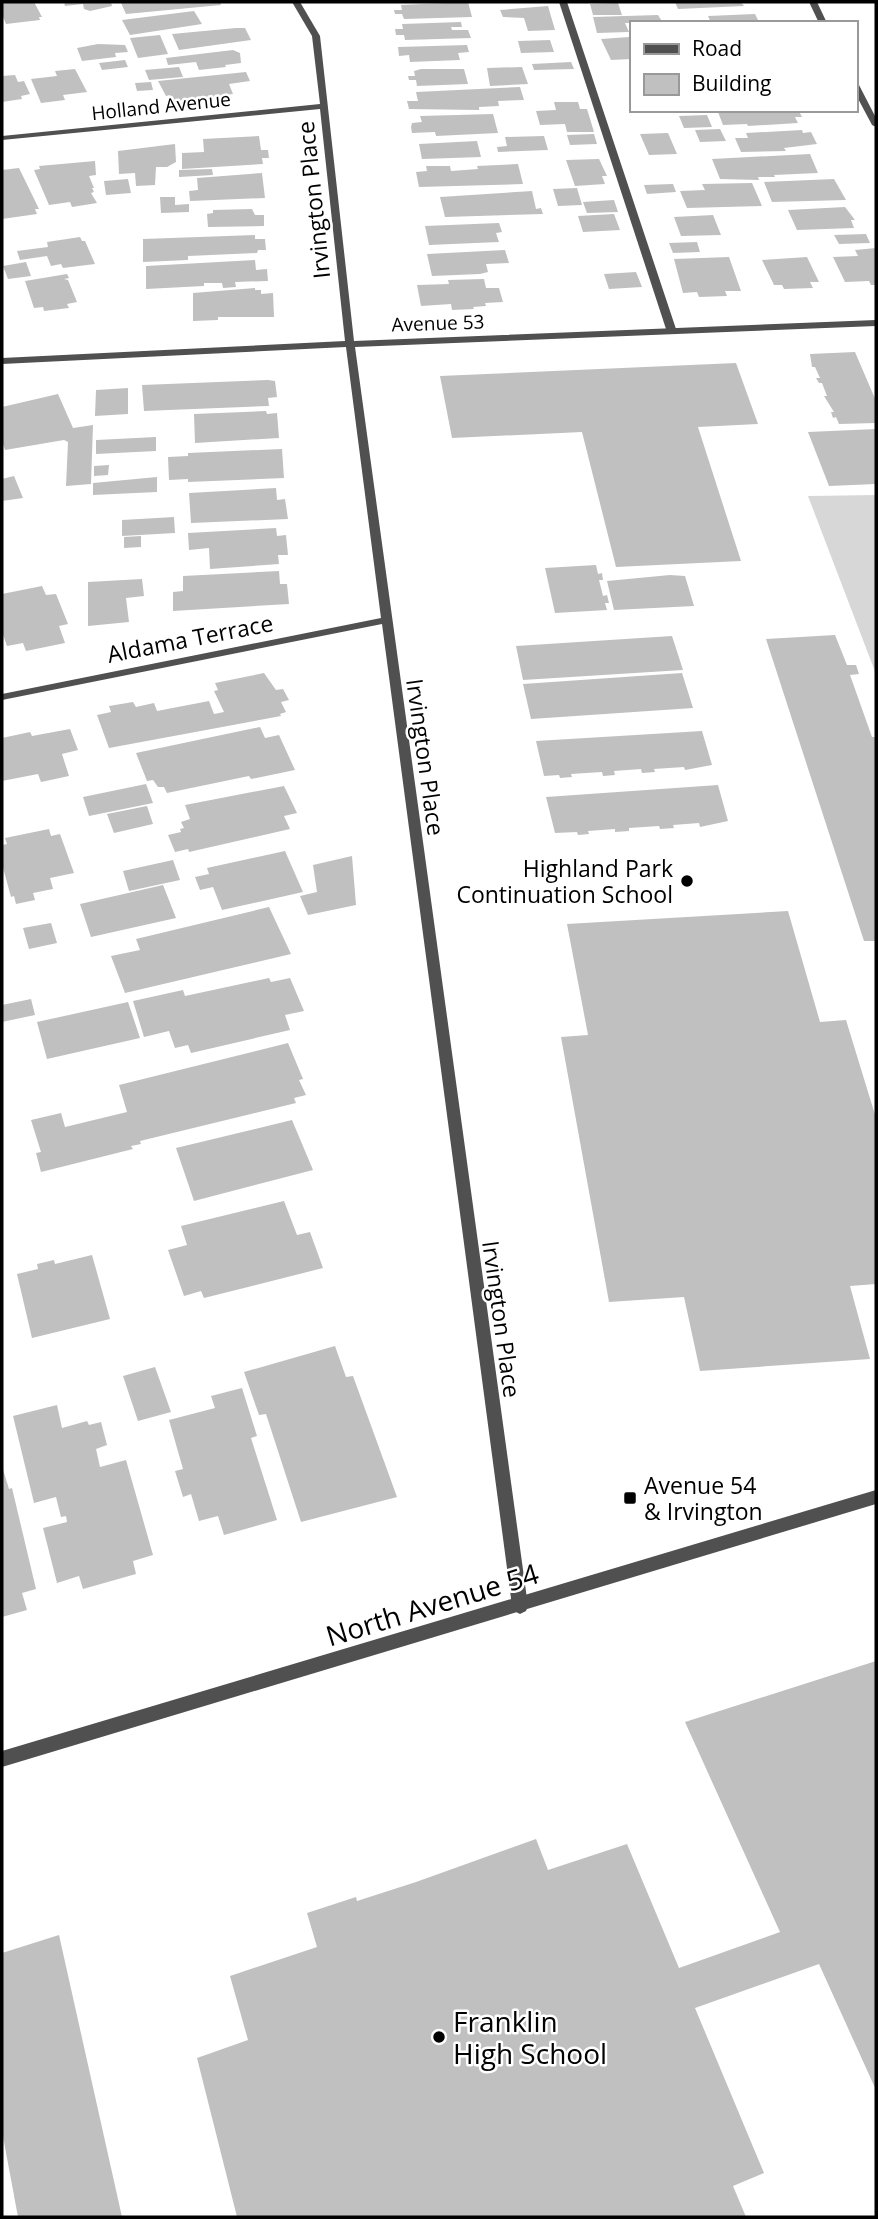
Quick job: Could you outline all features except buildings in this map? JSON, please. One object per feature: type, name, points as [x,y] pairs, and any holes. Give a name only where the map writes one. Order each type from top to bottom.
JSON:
[{"type":"street","name":"Irvington Place","points":[[296,2],[316,36],[349,344],[520,1606]]},
{"type":"street","points":[[563,2],[672,332]]},
{"type":"street","points":[[813,2],[822,21]]},
{"type":"street","points":[[857,89],[876,125]]},
{"type":"street","name":"Holland Avenue","points":[[2,138],[324,106]]},
{"type":"street","name":"Avenue 53","points":[[2,361],[876,323]]},
{"type":"street","name":"Aldama Terrace","points":[[2,697],[386,620]]},
{"type":"street","name":"North Avenue 54","points":[[2,1759],[520,1606],[876,1497]]},
{"type":"shaded area","points":[[876,495],[876,674],[808,496]]},
{"type":"place","name":"Highland Park Continuation School","points":[[687,881]]},
{"type":"place","name":"Avenue 54 & Irvington","points":[[630,1498]]},
{"type":"place","name":"Franklin High School","points":[[439,2037]]}]
